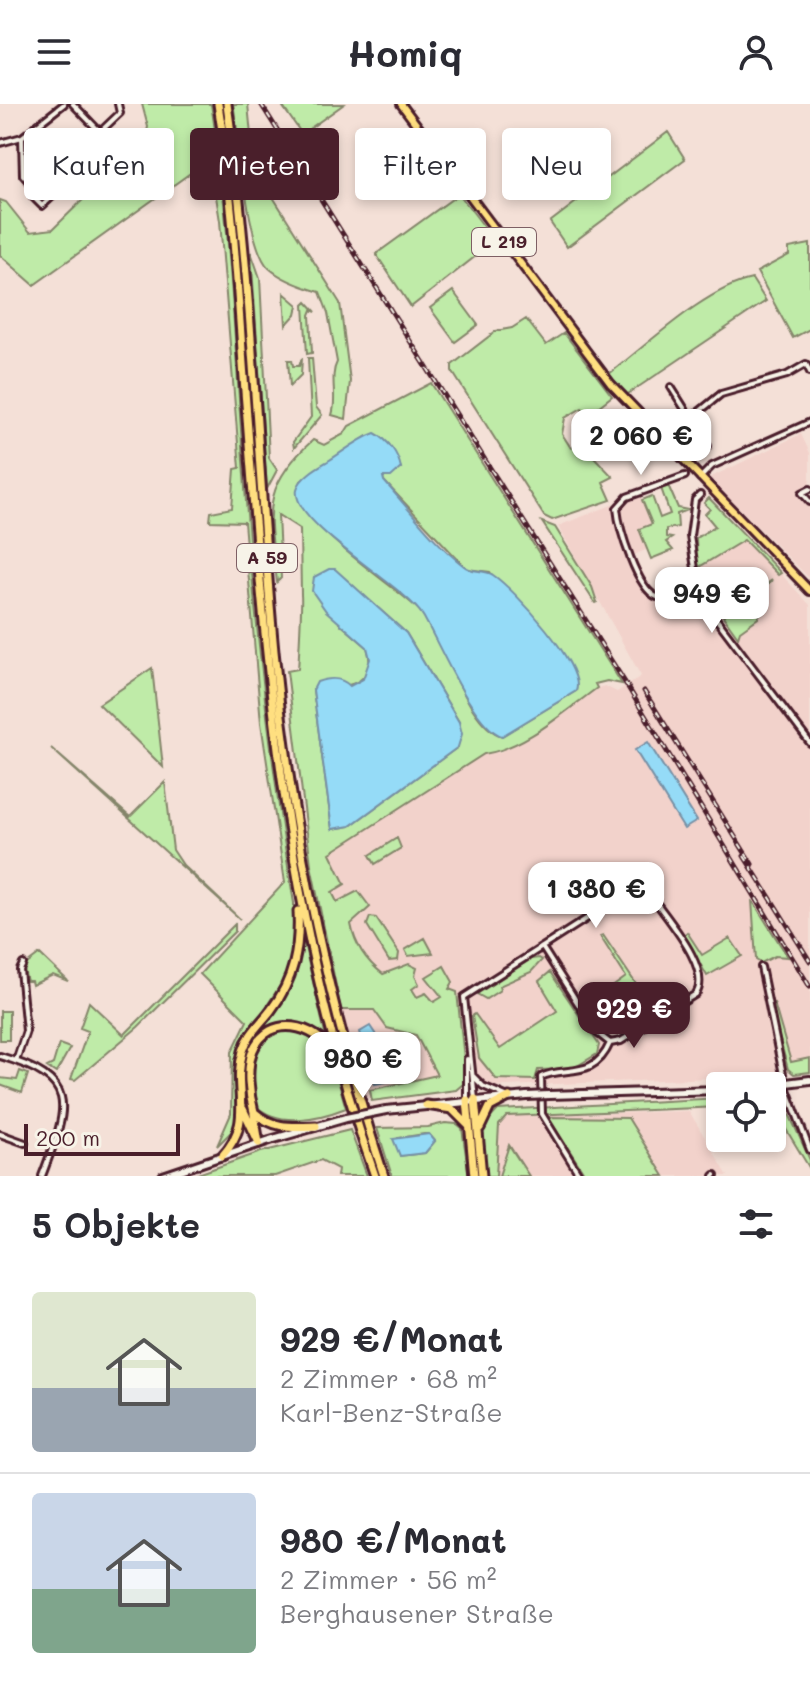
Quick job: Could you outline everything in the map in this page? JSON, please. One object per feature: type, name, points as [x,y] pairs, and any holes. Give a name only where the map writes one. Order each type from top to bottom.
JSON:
[{"type":"highway","name":"A 59","points":[[218,104],[233,212],[269,684],[280,782],[310,952],[338,1062],[375,1176]]},
{"type":"highway","name":"A 59","points":[[227,104],[244,235],[275,654],[290,778],[306,875],[334,1009],[384,1176]]},
{"type":"highway","points":[[222,1156],[237,1136],[243,1107],[243,1051],[250,1036],[283,993],[295,963],[299,934],[296,881]]},
{"type":"highway","points":[[259,1143],[250,1064],[256,1045],[272,1030],[286,1026],[309,1029],[325,1041],[338,1062]]},
{"type":"highway","points":[[474,1176],[474,1132],[484,1114],[509,1097]]},
{"type":"highway","points":[[471,1100],[482,1176]]},
{"type":"highway","points":[[426,1105],[452,1109],[462,1115],[474,1132]]},
{"type":"highway","points":[[243,1107],[259,1143]]},
{"type":"highway","points":[[254,1112],[266,1123],[278,1126],[316,1126]]},
{"type":"main road","name":"L 219","points":[[401,104],[606,379],[810,591]]},
{"type":"main road","points":[[786,1084],[810,1080]]},
{"type":"main road","points":[[163,1176],[316,1126],[386,1110],[509,1097],[706,1090]]},
{"type":"street","points":[[0,143],[22,137],[64,104]]},
{"type":"street","points":[[73,104],[100,128]]},
{"type":"street","points":[[104,128],[120,113],[118,104]]},
{"type":"street","points":[[102,130],[112,139],[99,151],[90,140],[102,130]]},
{"type":"street","points":[[22,137],[24,176]]},
{"type":"street","points":[[668,437],[721,394],[787,375],[806,364],[810,372]]},
{"type":"street","points":[[671,387],[708,446]]},
{"type":"street","points":[[700,478],[712,466],[810,422]]},
{"type":"street","points":[[685,476],[627,497],[617,508],[618,525],[646,590],[664,597],[692,590]]},
{"type":"street","points":[[810,489],[802,493],[810,502]]},
{"type":"street","points":[[692,590],[696,575],[690,536],[695,500],[700,495]]},
{"type":"street","points":[[692,590],[706,603],[810,743]]},
{"type":"street","points":[[471,1100],[464,997],[542,947],[630,891],[638,890],[653,898],[698,967],[701,983],[696,994],[621,1041],[610,1043],[596,1032],[542,947]]},
{"type":"street","points":[[16,1061],[26,1031],[20,970],[23,964]]},
{"type":"street","points":[[761,967],[782,1072]]},
{"type":"street","points":[[580,1176],[542,1114],[541,1077],[580,1071],[606,1053],[610,1043]]},
{"type":"street","points":[[468,1053],[472,1074],[471,1100]]},
{"type":"street","points":[[0,1056],[39,1068],[52,1078],[62,1096],[61,1123],[42,1176]]},
{"type":"street","points":[[472,1074],[483,1086],[509,1097]]},
{"type":"street","points":[[786,1087],[810,1150]]},
{"type":"street","points":[[0,1134],[25,1143]]},
{"type":"shaded area","points":[[801,434],[810,453],[810,579],[709,478]]},
{"type":"shaded area","points":[[640,494],[652,524],[648,549],[634,555],[652,591],[664,592],[690,584],[692,564],[744,535],[810,605],[810,1067],[786,1072],[706,1072],[706,1078],[428,1089],[368,1099],[341,1010],[311,865],[484,754],[500,752],[556,718],[597,688],[605,686],[617,692],[641,676],[558,526]]},
{"type":"shaded area","points":[[689,1111],[706,1139],[706,1152],[714,1152],[728,1176],[496,1176],[499,1125],[507,1116]]},
{"type":"green space","points":[[142,104],[211,104],[215,128],[190,128],[190,173],[174,185],[174,128],[148,127]]},
{"type":"green space","points":[[233,104],[248,104],[250,128],[236,128]]},
{"type":"green space","points":[[287,104],[344,104],[310,128],[298,128],[283,107]]},
{"type":"green space","points":[[668,132],[685,159],[567,247],[550,222],[579,200],[611,200],[611,175]]},
{"type":"green space","points":[[0,200],[6,202],[30,232],[53,229],[83,200],[153,200],[34,285],[0,255]]},
{"type":"green space","points":[[217,200],[223,200],[258,635],[277,796],[294,903],[294,945],[285,978],[239,1048],[235,1128],[217,1146],[231,1114],[232,1052],[247,1021],[200,974],[285,882],[261,723],[244,522],[210,521],[211,512],[232,508],[235,469],[240,468]]},
{"type":"green space","points":[[247,200],[275,200],[340,303],[350,381],[346,419],[332,415],[337,362],[328,313],[320,292],[280,276],[269,268],[261,257]]},
{"type":"green space","points":[[451,200],[464,200],[495,241],[411,307],[376,254]]},
{"type":"green space","points":[[810,244],[810,329],[793,338],[757,272],[789,255],[789,248]]},
{"type":"green space","points":[[251,252],[260,278],[269,458],[277,470],[267,489]]},
{"type":"green space","points":[[752,279],[766,301],[625,396],[609,374],[697,305],[734,284]]},
{"type":"green space","points":[[453,291],[478,325],[455,342],[430,308]]},
{"type":"green space","points":[[284,293],[298,305],[296,314],[286,325]]},
{"type":"green space","points":[[307,302],[316,312],[312,310],[310,315],[312,353],[307,354],[304,305]]},
{"type":"green space","points":[[526,319],[546,345],[564,333],[612,396],[589,414],[582,408],[565,418],[562,434],[571,448],[580,442],[613,477],[603,482],[611,500],[552,520],[544,516],[452,371],[452,365],[496,331],[512,328]]},
{"type":"green space","points":[[302,358],[301,375],[290,386],[288,360],[292,360],[293,366],[299,366]]},
{"type":"green space","points":[[308,358],[312,358],[316,407],[322,415],[294,448],[293,442],[311,417]]},
{"type":"green space","points":[[431,383],[622,684],[607,681],[595,684],[597,688],[544,728],[514,745],[484,754],[330,853],[345,884],[332,892],[337,902],[358,891],[370,907],[351,924],[358,946],[371,964],[383,974],[409,964],[417,968],[415,976],[419,984],[412,989],[417,997],[426,993],[434,1002],[442,997],[426,977],[444,966],[453,982],[449,989],[457,992],[464,1059],[463,1084],[456,1090],[372,1101],[370,1090],[437,1075],[416,1035],[387,1028],[374,1010],[341,1010],[311,865],[287,671],[298,669],[300,529],[278,515],[281,578],[277,582],[271,521],[276,489],[295,457],[313,440],[324,445],[344,434],[349,426]],"holes":[[[367,436],[389,444],[401,468],[383,478],[384,481],[467,569],[490,572],[576,691],[502,736],[489,729],[467,699],[429,623],[419,610],[344,550],[308,513],[300,496],[301,481]],[[352,585],[406,633],[459,722],[458,747],[350,826],[332,829],[313,690],[356,682],[368,670],[367,647],[339,623]]]},
{"type":"green space","points":[[668,485],[678,508],[688,510],[677,514],[678,527],[666,529],[666,537],[672,538],[666,542],[673,550],[651,559],[639,529],[652,524],[642,500],[652,496],[660,518],[670,514],[661,488]]},
{"type":"green space","points":[[709,498],[781,573],[778,575],[744,540],[701,566],[704,573],[697,571],[696,538],[715,526],[705,514],[710,509],[704,503]]},
{"type":"green space","points":[[542,522],[555,527],[592,587],[597,602],[595,603]]},
{"type":"green space","points":[[772,580],[761,592],[765,598],[758,618],[740,631],[738,637],[723,616]]},
{"type":"green space","points":[[152,668],[163,767],[99,704]]},
{"type":"green space","points":[[51,748],[130,817],[165,782],[173,850],[183,865],[240,919]]},
{"type":"green space","points":[[397,838],[401,848],[375,864],[370,855]]},
{"type":"green space","points":[[752,900],[788,957],[775,956],[761,963],[756,960]]},
{"type":"green space","points":[[370,917],[376,918],[399,953],[398,960],[389,961],[367,925]]},
{"type":"green space","points":[[235,924],[235,931],[138,1027],[75,1080],[71,1079],[88,1031],[80,1028],[89,1002],[124,1035]]},
{"type":"green space","points":[[687,932],[702,955],[730,938],[742,956],[707,976],[684,935]]},
{"type":"green space","points":[[302,934],[326,1038],[308,1026],[291,1024],[256,1041],[248,1101],[253,1126],[247,1100],[247,1050],[297,963]]},
{"type":"green space","points":[[603,935],[636,984],[592,1015],[586,1006],[626,977],[600,936]]},
{"type":"green space","points":[[425,938],[433,953],[408,956],[405,950]]},
{"type":"green space","points":[[40,954],[68,981],[53,975],[32,985],[31,981],[27,981],[23,967]]},
{"type":"green space","points":[[531,959],[542,960],[531,972],[499,986],[500,990],[486,999],[477,994]]},
{"type":"green space","points":[[550,972],[599,1045],[597,1054],[572,1069],[538,1070],[535,1080],[496,1079],[479,1058],[472,1016],[475,1014],[500,1049],[557,1011],[539,981]]},
{"type":"green space","points":[[774,1003],[791,1062],[810,1058],[810,1072],[794,1074],[788,1069],[770,1004]]},
{"type":"green space","points":[[0,1011],[9,1011],[9,1040],[0,1040]]},
{"type":"green space","points":[[282,1029],[299,1031],[321,1044],[334,1066],[346,1108],[311,1118],[287,1119],[275,1117],[255,1105],[253,1071],[258,1050],[271,1034]]},
{"type":"green space","points":[[59,1044],[70,1048],[56,1073],[47,1067],[53,1064]]},
{"type":"green space","points":[[20,1071],[28,1074],[22,1093],[0,1085],[0,1078],[17,1080]]},
{"type":"green space","points":[[706,1099],[706,1108],[507,1116],[499,1125],[496,1176],[485,1176],[482,1127],[498,1110]]},
{"type":"green space","points":[[786,1107],[810,1160],[810,1169],[786,1129]]},
{"type":"green space","points":[[548,1117],[628,1118],[664,1176],[586,1176]]},
{"type":"green space","points":[[445,1123],[457,1124],[462,1128],[469,1176],[392,1176],[377,1128],[428,1127]],"holes":[[[429,1134],[435,1141],[425,1153],[400,1156],[398,1138]]]},
{"type":"green space","points":[[350,1130],[367,1176],[337,1176],[338,1169],[321,1160],[275,1176],[192,1176],[261,1152]]},
{"type":"green space","points":[[509,1145],[529,1176],[499,1176]]},
{"type":"water","points":[[375,433],[392,448],[401,468],[391,477],[383,477],[384,481],[453,557],[467,568],[486,572],[503,583],[546,629],[570,665],[576,680],[576,691],[502,736],[491,730],[469,702],[423,616],[412,603],[329,536],[300,503],[297,489],[305,476]]},
{"type":"water","points":[[335,569],[406,633],[459,722],[462,734],[458,747],[350,826],[332,829],[313,690],[317,682],[325,680],[338,679],[350,686],[363,679],[370,659],[367,647],[326,611],[312,591],[314,577]]},
{"type":"water","points":[[648,742],[697,821],[684,829],[635,750]]},
{"type":"water","points":[[370,1026],[396,1065],[405,1070],[403,1079],[375,1084],[360,1032]]},
{"type":"water","points":[[429,1134],[435,1141],[425,1153],[400,1156],[393,1139]]},
{"type":"railway","points":[[261,104],[626,684],[810,987]]},
{"type":"railway","points":[[644,691],[752,864]]},
{"type":"railway","points":[[744,856],[810,961]]}]
